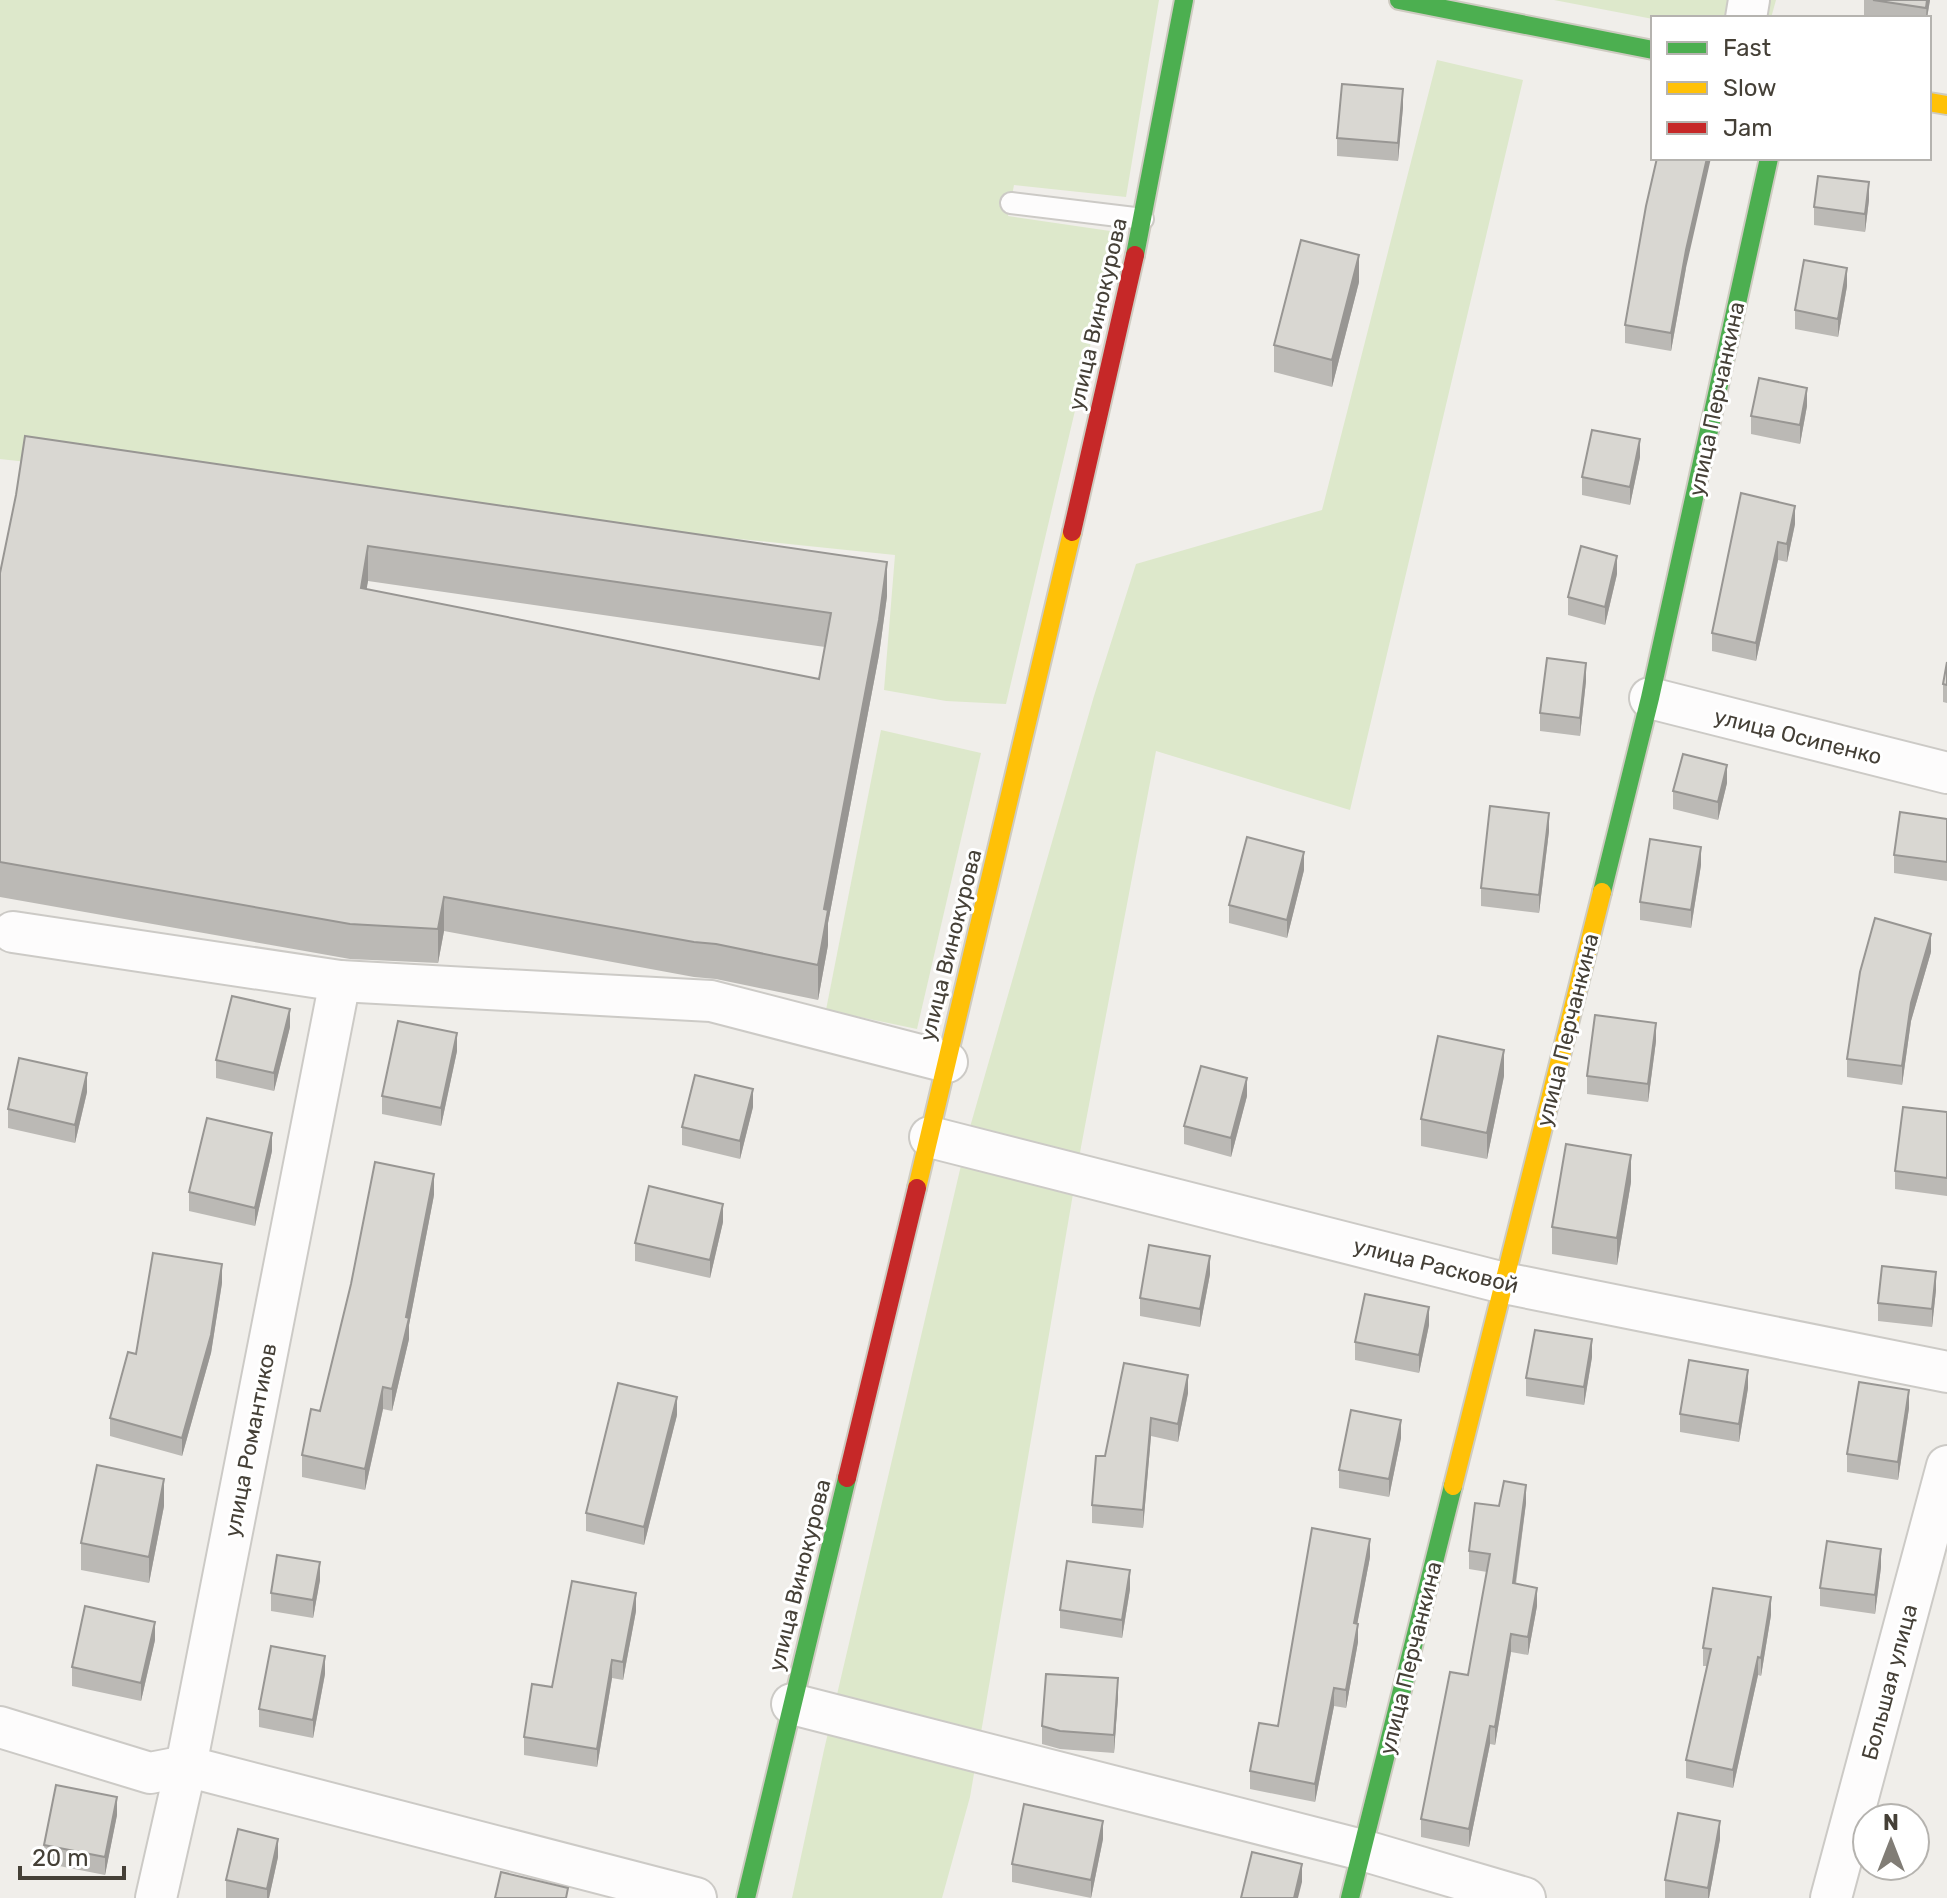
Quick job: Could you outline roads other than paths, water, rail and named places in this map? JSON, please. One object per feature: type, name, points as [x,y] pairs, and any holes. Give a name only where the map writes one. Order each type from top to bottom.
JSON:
[{"type":"street","name":"улица Винокурова","points":[[746,1898],[1027,730],[1143,219],[1184,0]]},
{"type":"street","points":[[1399,0],[1651,50]]},
{"type":"street","name":"улица Перчанкина","points":[[1350,1898],[1650,698],[1769,160]]},
{"type":"street","name":"улица Осипенко","points":[[1650,698],[1947,773]]},
{"type":"street","points":[[13,932],[340,981],[711,1001],[947,1062]]},
{"type":"street","name":"улица Романтиков","points":[[156,1898],[186,1766],[340,981]]},
{"type":"street","name":"улица Расковой","points":[[930,1137],[1504,1283],[1947,1372]]},
{"type":"street","name":"Большая улица","points":[[1831,1898],[1947,1466]]},
{"type":"street","points":[[792,1704],[1362,1850],[1525,1898]]},
{"type":"street","points":[[0,1727],[150,1773],[186,1766],[696,1898]]},
{"type":"lane","points":[[1011,203],[1143,219]]}]
